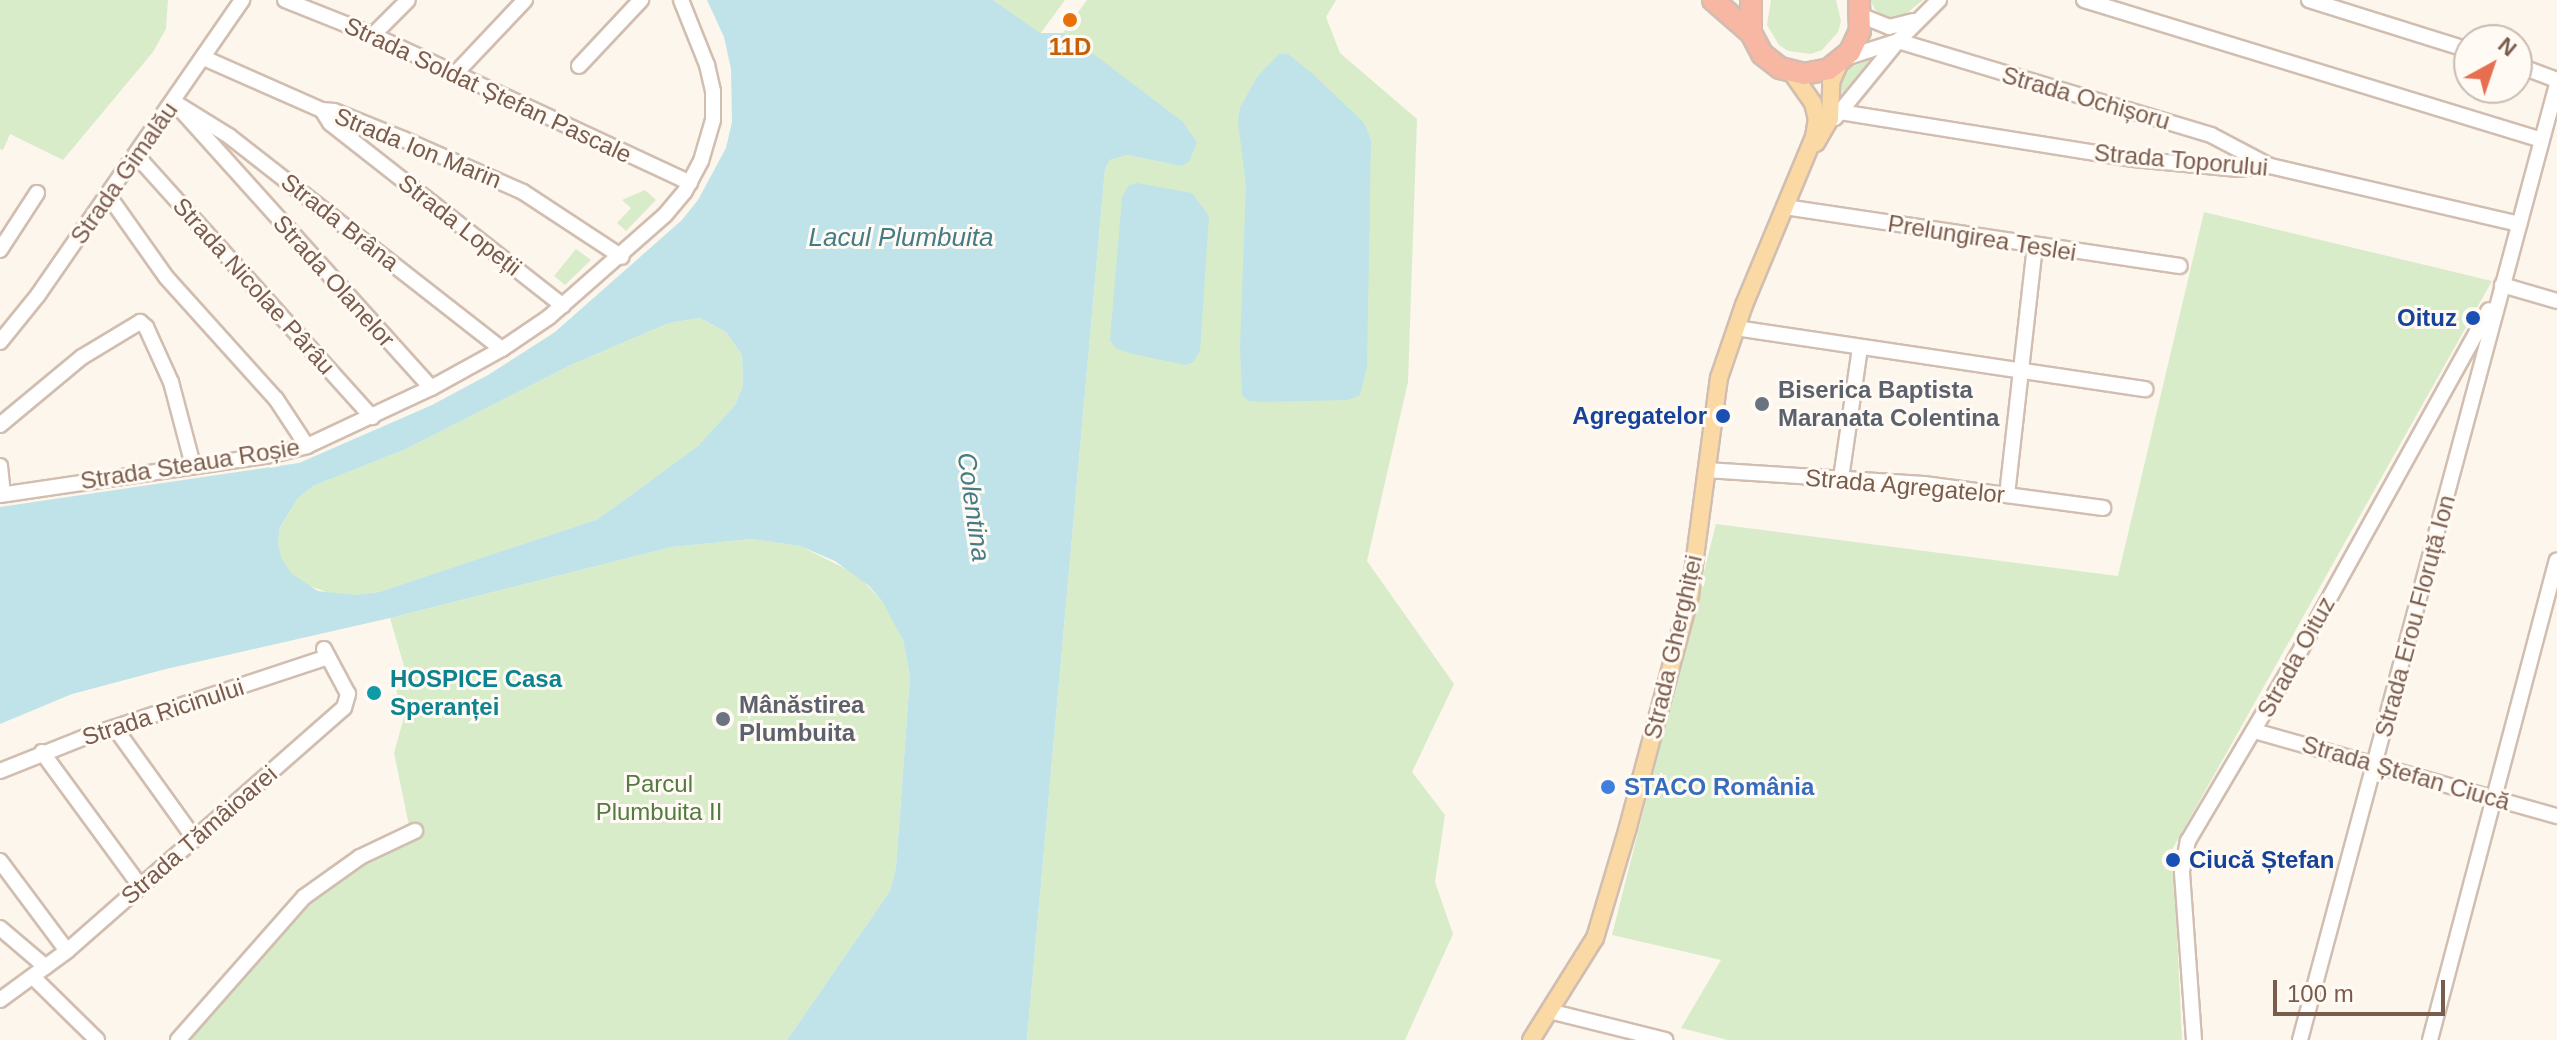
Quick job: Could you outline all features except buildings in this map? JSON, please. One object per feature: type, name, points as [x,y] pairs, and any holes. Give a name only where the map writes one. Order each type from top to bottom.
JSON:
[{"type":"highway","points":[[1713,0],[1751,33],[1762,54],[1791,72],[1817,73],[1842,60],[1858,38],[1860,8]]},
{"type":"highway","points":[[1751,0],[1751,33]]},
{"type":"main road","points":[[1828,127],[1831,82],[1842,60]]},
{"type":"main road","name":"Strada Gherghiței","points":[[1791,72],[1804,87],[1816,113],[1811,151]]},
{"type":"main road","name":"Strada Gherghiței","points":[[1531,1040],[1590,948],[1603,918],[1687,607],[1717,386],[1736,328],[1785,207],[1811,151],[1828,127]]},
{"type":"street","name":"Strada Gimalău","points":[[0,342],[26,311],[174,102],[242,0]]},
{"type":"street","points":[[373,35],[408,0]]},
{"type":"street","points":[[455,74],[525,0]]},
{"type":"street","points":[[579,66],[641,0]]},
{"type":"street","name":"Strada Steaua Roșie","points":[[2,494],[307,446],[431,388],[502,349],[563,306],[622,257],[665,215],[690,183],[710,135],[713,104],[707,65],[681,0]]},
{"type":"street","name":"Strada Gherghiței","points":[[1828,127],[1898,41],[1939,0]]},
{"type":"street","points":[[2084,0],[2541,140]]},
{"type":"street","points":[[2309,0],[2453,45]]},
{"type":"street","name":"Strada Soldat Ștefan Pascale","points":[[290,1],[373,35],[690,183]]},
{"type":"street","points":[[1860,8],[1894,27],[1920,17]]},
{"type":"street","points":[[1842,60],[1898,41]]},
{"type":"street","name":"Strada Ochișoru","points":[[1898,41],[2211,135],[2270,166]]},
{"type":"street","name":"Strada Ion Marin","points":[[204,58],[523,192],[622,257]]},
{"type":"street","points":[[2533,71],[2557,81],[2500,290],[2557,301]]},
{"type":"street","name":"Strada Brâna","points":[[174,102],[229,136],[502,349]]},
{"type":"street","name":"Strada Olanelor","points":[[174,102],[431,388]]},
{"type":"street","name":"Strada Lopeții","points":[[322,110],[330,123],[563,306]]},
{"type":"street","name":"Strada Toporului","points":[[1840,112],[2133,159],[2236,169],[2270,166],[2519,224]]},
{"type":"street","name":"Strada Nicolae Pârâu","points":[[136,155],[372,417]]},
{"type":"street","points":[[0,250],[37,193]]},
{"type":"street","points":[[108,195],[166,277],[257,376],[307,446]]},
{"type":"street","name":"Prelungirea Teslei","points":[[1785,207],[2180,266]]},
{"type":"street","points":[[2007,495],[2035,246]]},
{"type":"street","name":"Strada Oituz","points":[[2194,1040],[2183,859],[2193,831],[2254,731],[2500,290]]},
{"type":"street","name":"Strada Erou Floruță Ion","points":[[2300,1040],[2500,290]]},
{"type":"street","points":[[0,425],[82,357],[140,322],[146,327],[171,382],[193,465]]},
{"type":"street","points":[[1736,328],[2145,389]]},
{"type":"street","points":[[1841,478],[1860,348]]},
{"type":"street","points":[[0,466],[2,494]]},
{"type":"street","name":"Strada Agregatelor","points":[[1706,470],[1841,478],[2103,508]]},
{"type":"street","points":[[2430,1040],[2557,561]]},
{"type":"street","name":"Strada Ricinului","points":[[0,771],[42,752],[326,653]]},
{"type":"street","name":"Strada Tămâioarei","points":[[0,1000],[67,951],[347,704],[348,694],[326,653]]},
{"type":"street","points":[[115,728],[194,838]]},
{"type":"street","name":"Strada Ștefan Ciucă","points":[[2254,731],[2557,816]]},
{"type":"street","points":[[42,752],[140,886]]},
{"type":"street","points":[[178,1040],[304,897],[360,857],[415,831]]},
{"type":"street","points":[[0,861],[67,951]]},
{"type":"street","points":[[0,928],[46,967]]},
{"type":"street","points":[[33,977],[97,1040]]},
{"type":"street","points":[[1549,1011],[1665,1040]]},
{"type":"green space","points":[[0,0],[168,0],[166,29],[153,52],[63,160],[10,134],[3,150],[0,149]]},
{"type":"green space","points":[[993,0],[1065,0],[1040,34]]},
{"type":"green space","points":[[1087,0],[1336,0],[1326,17],[1340,53],[1417,119],[1408,382],[1367,561],[1454,684],[1412,772],[1445,815],[1435,882],[1453,934],[1405,1040],[1027,1040],[1105,169],[1110,160],[1127,155],[1181,166],[1190,131],[1063,33]]},
{"type":"green space","points":[[1771,0],[1836,0],[1841,21],[1838,32],[1822,50],[1811,54],[1788,51],[1779,45],[1767,25]]},
{"type":"green space","points":[[1870,0],[1923,0],[1907,13],[1890,19],[1876,11]]},
{"type":"green space","points":[[1881,55],[1838,105],[1838,81],[1843,70]]},
{"type":"green space","points":[[645,190],[656,200],[626,231],[617,223],[631,208],[622,200]]},
{"type":"green space","points":[[2204,212],[2492,281],[2173,848],[2182,1040],[1728,1040],[1681,1028],[1721,960],[1612,935],[1716,524],[2118,576]]},
{"type":"green space","points":[[576,249],[591,260],[565,285],[554,276]]},
{"type":"green space","points":[[700,318],[726,332],[742,355],[743,386],[735,405],[698,446],[598,519],[379,592],[335,595],[304,584],[292,574],[282,559],[278,543],[280,527],[298,498],[313,486],[406,449],[573,364],[669,323]]},
{"type":"green space","name":"Parcul Plumbuita II","points":[[752,539],[800,546],[856,574],[882,601],[893,620],[903,640],[910,676],[896,867],[890,891],[787,1040],[188,1040],[319,895],[345,875],[412,840],[394,753],[404,717],[396,689],[409,683],[390,618],[672,547]]},
{"type":"water","name":"Lacul Plumbuita","points":[[707,0],[993,0],[1040,33],[1063,33],[1078,42],[1183,122],[1197,142],[1189,162],[1181,166],[1127,155],[1110,160],[1105,169],[1027,1040],[787,1040],[890,891],[896,867],[910,676],[903,640],[882,601],[869,586],[835,561],[800,546],[752,539],[672,547],[390,618],[166,669],[72,694],[0,724],[0,507],[299,463],[432,405],[488,375],[555,332],[682,220],[698,200],[726,148],[732,122],[731,69],[724,37]],"holes":[[[700,318],[726,332],[742,355],[743,386],[735,405],[698,446],[598,519],[379,592],[355,595],[318,591],[292,574],[282,559],[278,543],[280,527],[298,498],[313,486],[406,449],[573,364],[669,323]]]},
{"type":"water","points":[[1279,54],[1288,54],[1313,74],[1364,123],[1371,140],[1367,367],[1360,395],[1348,400],[1263,402],[1249,401],[1242,395],[1240,347],[1246,186],[1238,121],[1240,108],[1257,77]]},
{"type":"water","points":[[1137,183],[1192,193],[1209,216],[1200,351],[1193,362],[1185,365],[1129,353],[1115,348],[1110,340],[1122,197],[1129,185]]},
{"type":"place","name":"11D","points":[[1070,20]]},
{"type":"place","name":"Oituz","points":[[2473,318]]},
{"type":"place","name":"Biserica Baptista Maranata Colentina","points":[[1762,404]]},
{"type":"place","name":"Agregatelor","points":[[1723,416]]},
{"type":"place","name":"HOSPICE Casa Speranței","points":[[374,693]]},
{"type":"place","name":"Mânăstirea Plumbuita","points":[[723,719]]},
{"type":"place","name":"STACO România","points":[[1608,787]]},
{"type":"place","name":"Ciucă Ștefan","points":[[2173,860]]},
{"type":"water label","name":"Colentina","points":[[973,507]]}]
